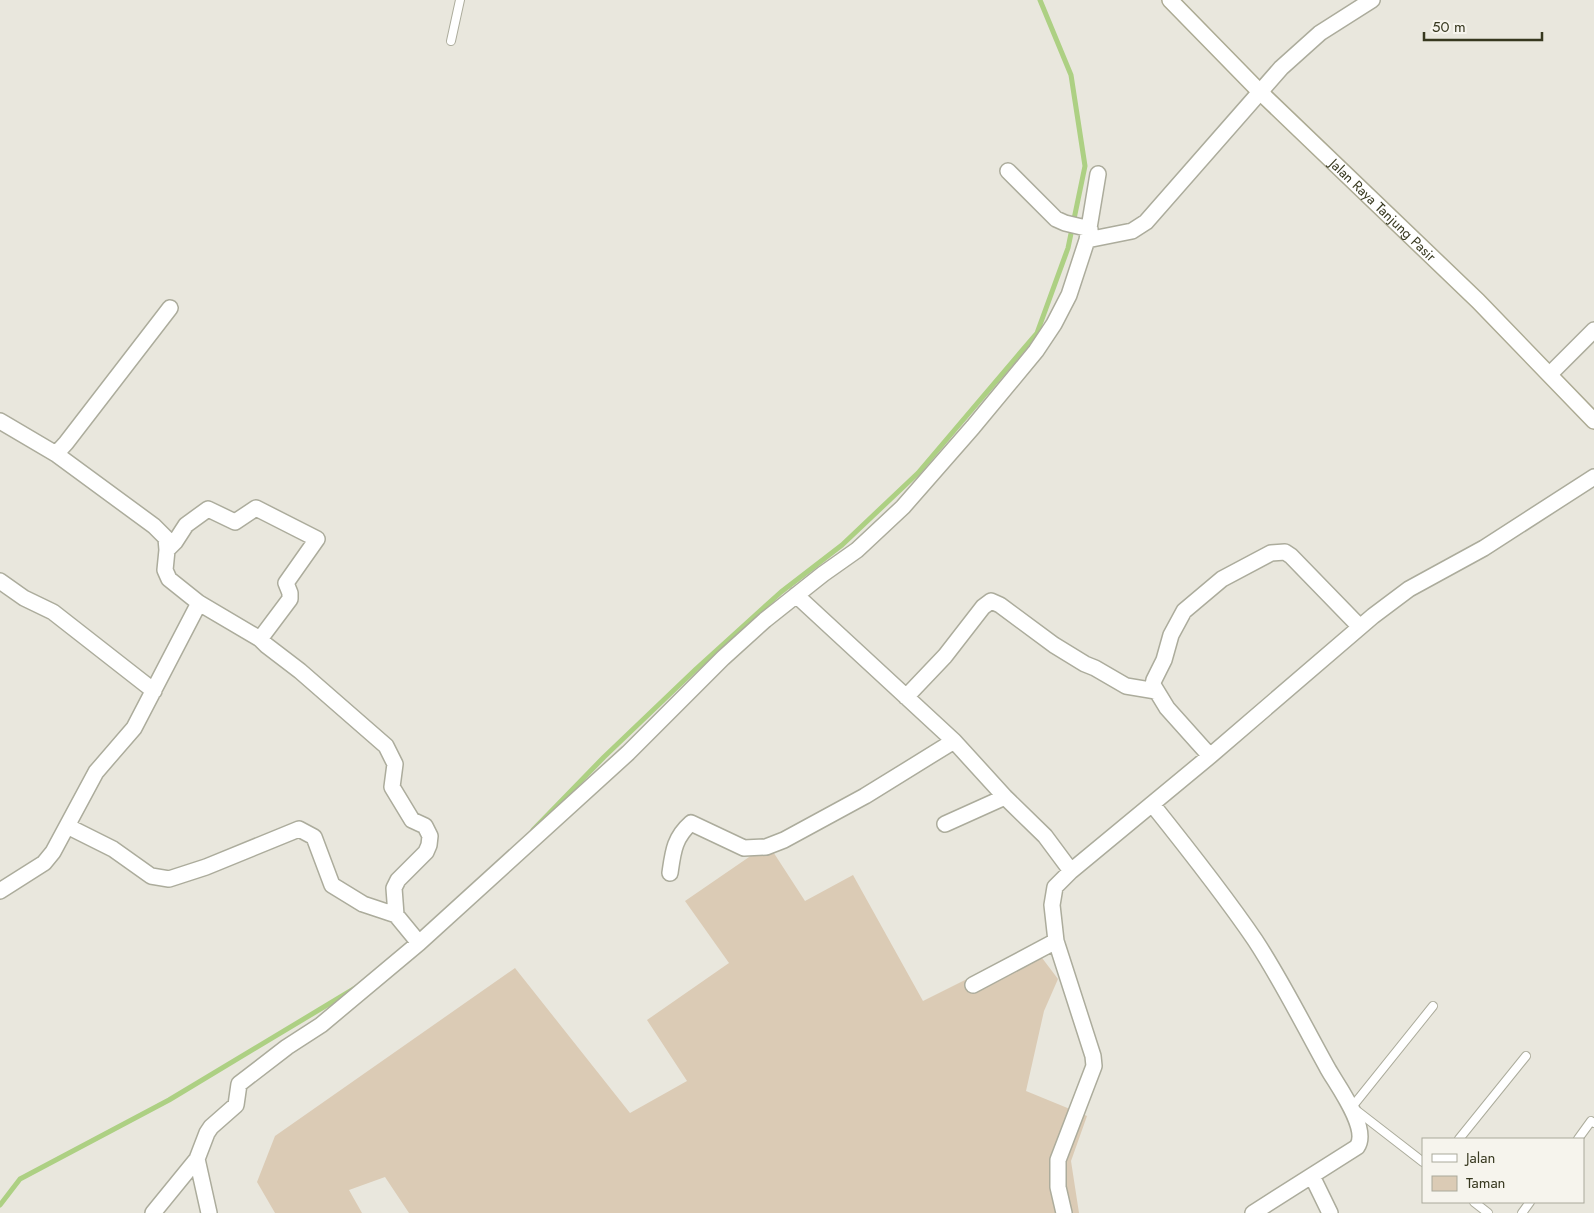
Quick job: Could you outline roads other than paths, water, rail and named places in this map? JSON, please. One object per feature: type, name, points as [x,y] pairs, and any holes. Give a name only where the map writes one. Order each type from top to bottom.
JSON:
[{"type":"street","name":"Jalan Raya Tanjung Pasir","points":[[1170,0],[1259,91],[1471,294],[1594,421]]},
{"type":"street","points":[[1008,171],[1056,219],[1088,232],[1132,231],[1146,222],[1281,68],[1320,32],[1372,0]]},
{"type":"street","points":[[153,1213],[197,1159],[207,1133],[236,1105],[239,1084],[287,1047],[321,1025],[414,938],[628,753],[723,658],[765,620],[822,574],[857,550],[903,507],[1036,351],[1054,324],[1069,295],[1088,232],[1098,174]]},
{"type":"street","points":[[56,454],[170,308]]},
{"type":"street","points":[[1550,374],[1594,330]]},
{"type":"street","points":[[0,421],[56,454],[154,526],[166,538],[165,570],[169,579],[199,603],[260,639],[386,746],[390,751],[395,769],[392,787],[412,820],[427,828],[430,841],[426,852],[394,885],[396,915]]},
{"type":"street","points":[[1064,1213],[1058,1188],[1058,1160],[1094,1066],[1090,1046],[1056,941],[1052,905],[1055,887],[1071,871],[1210,756],[1360,627],[1409,589],[1484,548],[1594,477]]},
{"type":"street","points":[[167,550],[186,526],[208,509],[235,522],[256,508],[317,539],[286,583],[290,597],[260,639]]},
{"type":"street","points":[[1210,756],[1167,708],[1153,685],[1164,660],[1171,634],[1184,611],[1222,579],[1271,553],[1285,552],[1360,627]]},
{"type":"street","points":[[0,581],[24,598],[53,612],[154,691]]},
{"type":"street","points":[[796,595],[954,741],[1005,797],[1045,836],[1071,871]]},
{"type":"street","points":[[906,697],[945,656],[968,629],[983,607],[991,601],[1000,605],[1054,645],[1084,664],[1095,668],[1123,685],[1156,691]]},
{"type":"street","points":[[0,891],[44,863],[53,852],[96,772],[134,728],[199,603]]},
{"type":"street","points":[[670,873],[672,851],[691,823],[744,848],[766,847],[784,840],[865,796],[954,741]]},
{"type":"street","points":[[945,824],[1005,797]]},
{"type":"street","points":[[1152,804],[1204,868],[1290,997],[1352,1107],[1360,1134],[1357,1147],[1253,1213]]},
{"type":"street","points":[[67,826],[113,850],[151,876],[169,879],[206,867],[299,829],[314,837],[332,885],[363,904],[396,915],[414,938]]},
{"type":"street","points":[[973,985],[1056,941]]},
{"type":"street","points":[[197,1159],[209,1213]]},
{"type":"street","points":[[1312,1176],[1330,1213]]},
{"type":"lane","points":[[451,41],[460,0]]},
{"type":"lane","points":[[1422,1161],[1352,1107],[1433,1006]]},
{"type":"lane","points":[[1460,1138],[1526,1056]]},
{"type":"lane","points":[[1579,1138],[1591,1121],[1594,1123]]},
{"type":"lane","points":[[1475,1203],[1488,1213]]},
{"type":"waterway","points":[[533,830],[604,757],[696,669],[781,592],[842,545],[918,473],[1037,333],[1068,248],[1085,166],[1071,75],[1040,0]]},
{"type":"waterway","points":[[0,1205],[20,1179],[169,1100],[357,987]]}]
